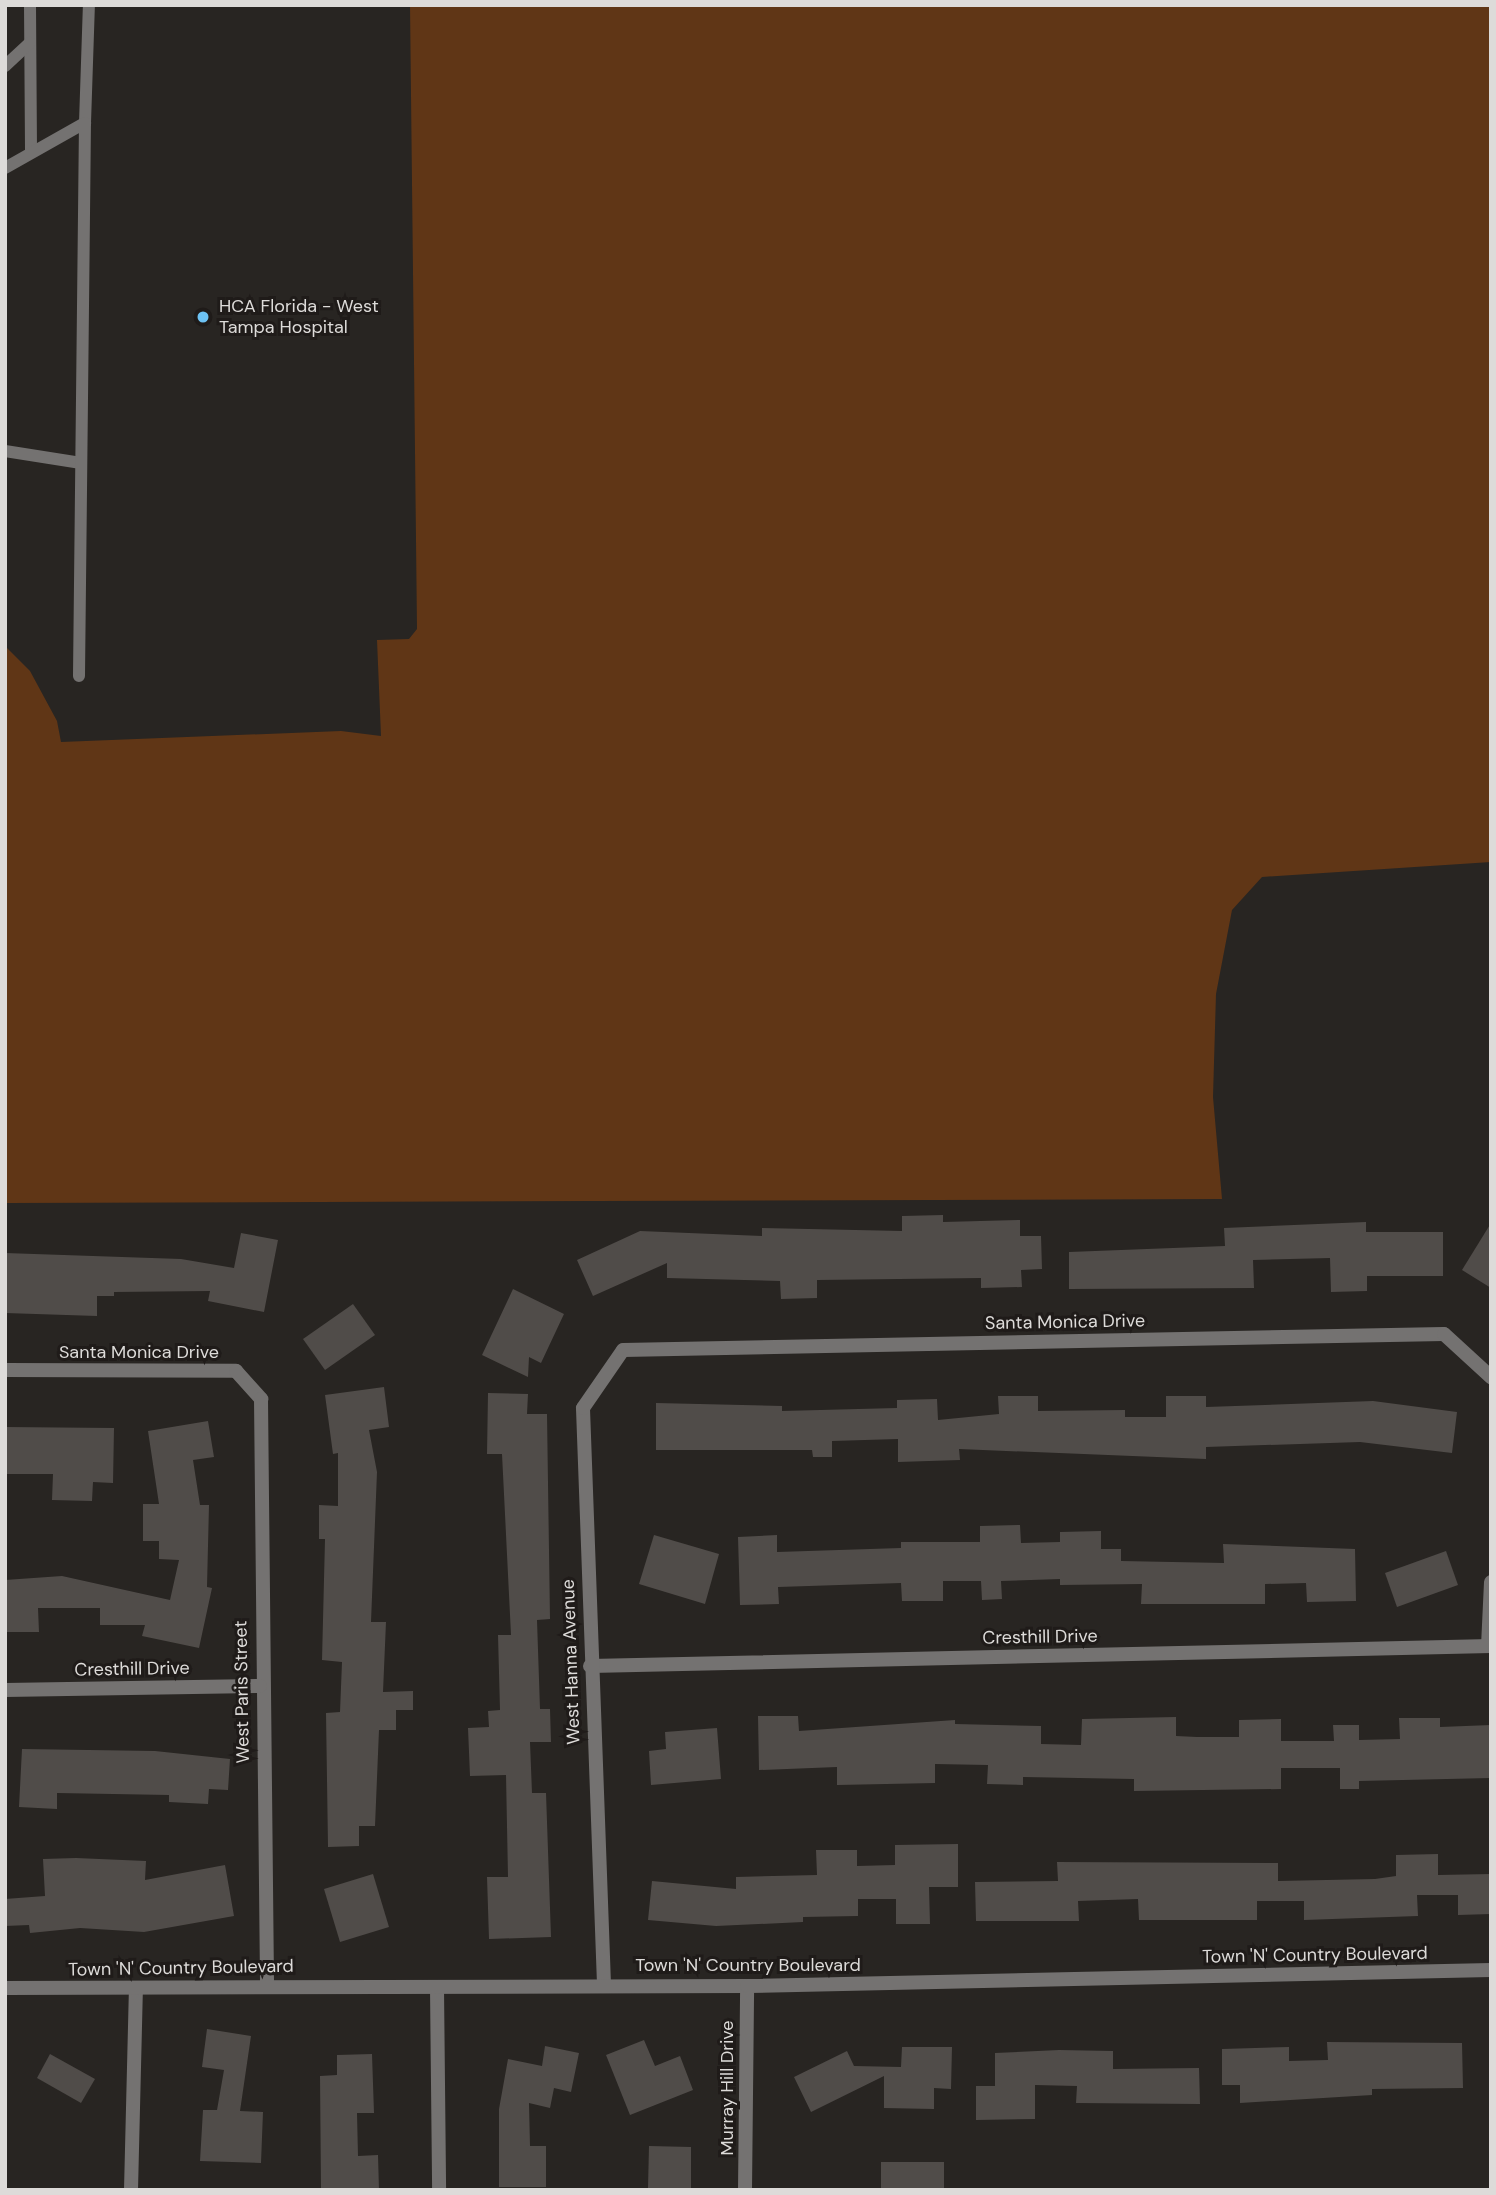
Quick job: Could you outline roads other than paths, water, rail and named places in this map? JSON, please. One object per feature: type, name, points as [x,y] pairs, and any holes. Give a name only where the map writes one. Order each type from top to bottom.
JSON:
[{"type":"street","name":"Santa Monica Drive","points":[[623,1350],[1444,1334],[1491,1377]]},
{"type":"street","name":"West Hanna Avenue","points":[[604,1984],[590,1666],[583,1408],[623,1350]]},
{"type":"street","name":"Santa Monica Drive","points":[[5,1370],[236,1371],[261,1399]]},
{"type":"street","name":"West Paris Street","points":[[261,1399],[260,1686],[267,1985]]},
{"type":"street","points":[[1490,1646],[1491,1582]]},
{"type":"street","name":"Cresthill Drive","points":[[590,1666],[1490,1646]]},
{"type":"street","name":"Cresthill Drive","points":[[5,1690],[260,1686]]},
{"type":"street","name":"Town 'N' Country Boulevard","points":[[5,1988],[267,1985],[437,1988],[604,1984],[747,1986],[1491,1970]]},
{"type":"street","name":"Murray Hill Drive","points":[[745,2190],[747,1986]]},
{"type":"street","points":[[131,2190],[136,1988]]},
{"type":"street","points":[[437,1988],[439,2190]]},
{"type":"lane","points":[[30,5],[31,152]]},
{"type":"lane","points":[[79,676],[85,123],[89,5]]},
{"type":"lane","points":[[5,66],[30,43]]},
{"type":"lane","points":[[5,168],[85,123]]},
{"type":"lane","points":[[5,451],[82,463]]},
{"type":"place","name":"HCA Florida - West Tampa Hospital","points":[[203,317]]}]
